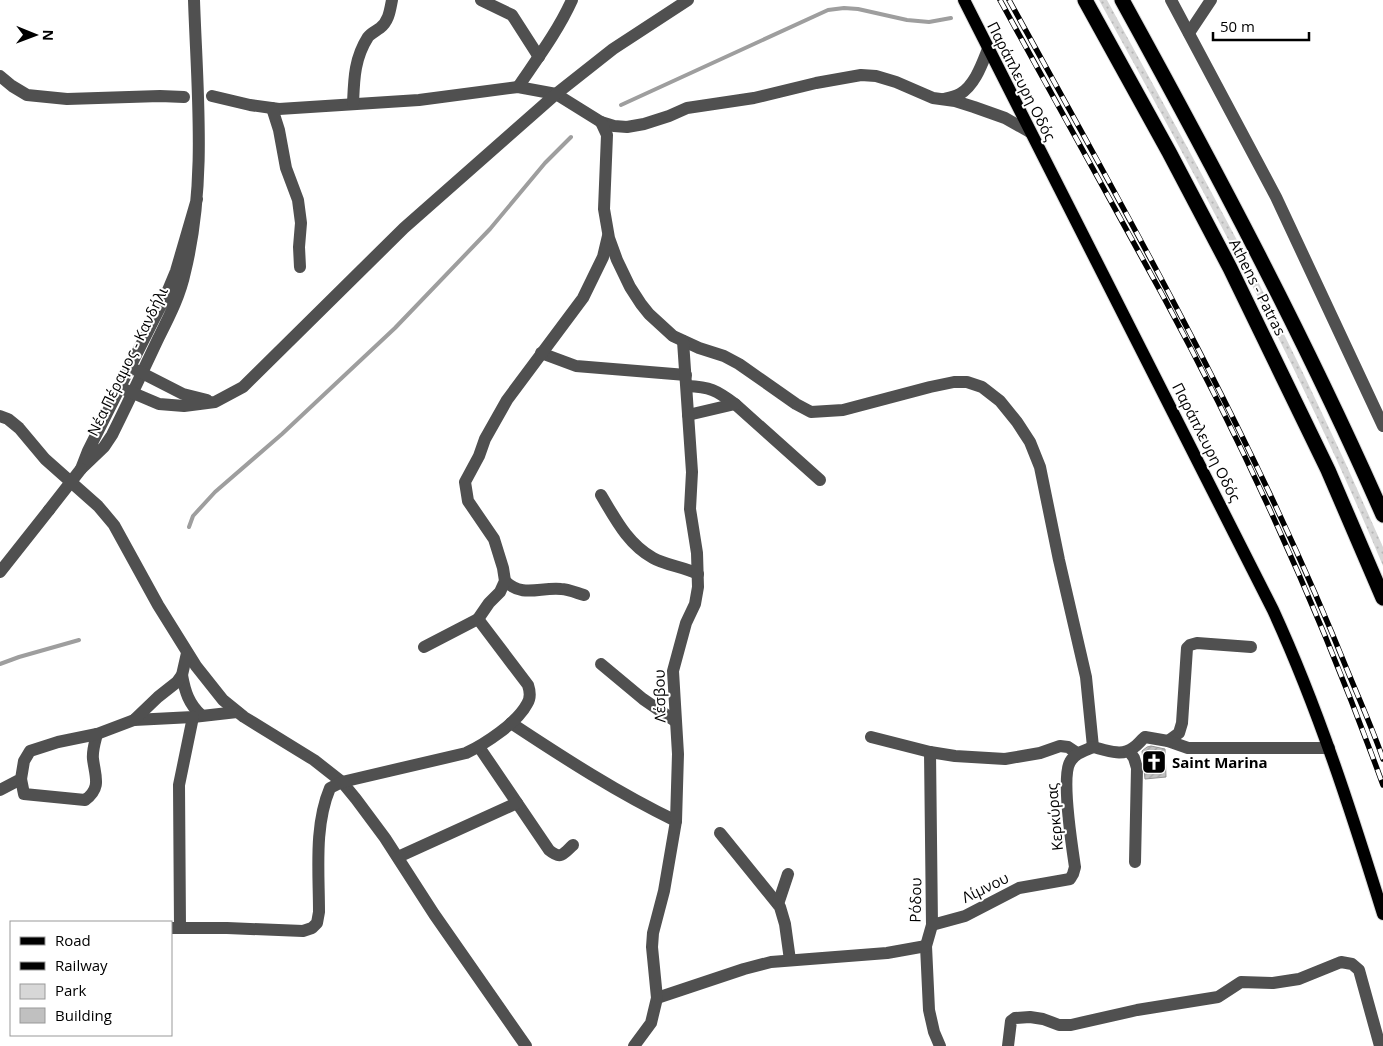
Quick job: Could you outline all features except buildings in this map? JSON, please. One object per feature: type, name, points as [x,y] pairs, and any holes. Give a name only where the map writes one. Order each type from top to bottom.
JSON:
[{"type":"highway","name":"Athens - Patras","points":[[1085,0],[1169,152],[1230,268],[1328,470],[1383,598]]},
{"type":"highway","name":"Athens - Patras","points":[[1122,0],[1258,252],[1316,369],[1383,515]]},
{"type":"main road","name":"Παράπλευρη Οδός","points":[[964,0],[1257,575],[1287,641],[1329,748],[1383,914]]},
{"type":"street","name":"Νέα Πέραμος - Κανδήλι","points":[[0,572],[81,469],[88,451],[127,391],[177,300],[185,273],[197,199],[199,114],[194,0]]},
{"type":"street","points":[[353,104],[356,61],[369,35],[385,23],[392,0]]},
{"type":"street","points":[[481,0],[512,15],[539,57]]},
{"type":"street","points":[[518,87],[562,21],[572,0]]},
{"type":"street","points":[[127,391],[159,404],[171,406],[215,402],[243,387],[404,228],[556,94],[613,49],[688,0]]},
{"type":"street","points":[[1171,0],[1276,197],[1383,426]]},
{"type":"street","points":[[1189,33],[1211,0]]},
{"type":"street","points":[[944,100],[960,94],[968,87],[982,64],[988,49]]},
{"type":"street","points":[[212,96],[279,109],[419,100],[518,87],[556,94],[601,122],[627,127],[644,124],[687,108],[754,98],[816,83],[862,75],[883,78],[933,98],[954,101],[1005,118],[1030,132]]},
{"type":"street","points":[[0,76],[27,95],[67,99],[184,97]]},
{"type":"street","points":[[272,108],[279,130],[286,168],[298,200],[302,223],[298,247],[300,267]]},
{"type":"street","points":[[601,122],[607,135],[604,210],[608,233],[617,260],[630,287],[641,304],[649,314],[674,336],[739,364],[810,412],[843,410],[954,382],[967,382],[982,388],[1000,401],[1030,442],[1040,467],[1056,550],[1086,677],[1093,747]]},
{"type":"street","points":[[424,647],[478,619],[489,603],[500,592],[505,581],[494,539],[468,501],[465,482],[495,421],[523,377],[583,298],[607,245],[608,233]]},
{"type":"street","name":"Λέσβου","points":[[634,1046],[651,1023],[657,998],[652,940],[664,891],[676,821],[678,754],[673,671],[686,623],[695,604],[698,587],[690,509],[692,472],[683,341]]},
{"type":"street","points":[[542,353],[576,366],[686,380],[712,389],[735,404],[820,480]]},
{"type":"street","points":[[137,370],[183,394],[215,402]]},
{"type":"street","points":[[688,416],[735,404]]},
{"type":"street","points":[[0,416],[8,419],[19,428],[45,459],[98,506],[114,525],[187,653],[223,700],[244,717],[302,752],[342,782],[385,838],[434,914],[526,1046]]},
{"type":"street","points":[[601,495],[622,530],[638,548],[654,559],[686,568],[698,574]]},
{"type":"street","points":[[505,581],[512,588],[519,590],[562,589],[584,594]]},
{"type":"street","points":[[182,675],[186,694],[197,716],[179,785],[176,928],[303,931],[312,928],[317,923],[319,912],[322,812],[330,788],[342,782],[466,753],[480,747],[510,723],[528,704],[530,693],[528,685],[478,619]]},
{"type":"street","points":[[1168,741],[1179,733],[1182,723],[1187,648],[1196,643],[1250,647]]},
{"type":"street","points":[[134,720],[177,682],[182,675],[187,653]]},
{"type":"street","points":[[602,664],[643,699],[675,721]]},
{"type":"street","points":[[97,734],[93,757],[97,783],[93,794],[85,800],[24,794],[21,779],[24,761],[30,751],[58,742],[97,734],[134,720],[237,712]]},
{"type":"street","points":[[510,723],[643,805],[676,821]]},
{"type":"street","points":[[871,737],[930,752],[1005,759],[1060,746],[1068,747],[1077,753],[1093,747],[1120,753],[1128,751],[1145,737],[1168,741],[1188,748],[1329,748]]},
{"type":"street","points":[[480,747],[549,850],[556,856],[561,856],[573,845]]},
{"type":"street","points":[[1128,751],[1134,758],[1137,768],[1135,862]]},
{"type":"street","name":"Ρόδου","points":[[930,752],[932,925],[926,946],[930,1010],[934,1032],[940,1046]]},
{"type":"street","name":"Κερκύρας","points":[[1075,867],[1069,819],[1067,770],[1070,760],[1077,753]]},
{"type":"street","points":[[0,790],[21,779]]},
{"type":"street","points":[[398,857],[517,803]]},
{"type":"street","points":[[720,833],[778,904],[785,924],[790,960]]},
{"type":"street","name":"Λίμνου","points":[[932,925],[965,916],[1019,888],[1070,879],[1075,867]]},
{"type":"street","points":[[778,904],[788,874]]},
{"type":"street","points":[[657,998],[771,962],[887,953],[926,946]]},
{"type":"street","points":[[1008,1046],[1011,1021],[1015,1018],[1030,1017],[1043,1019],[1059,1025],[1071,1025],[1137,1010],[1218,997],[1241,982],[1273,983],[1299,978],[1341,962],[1352,964],[1359,970],[1380,1046]]},
{"type":"green space","points":[[1099,0],[1107,0],[1246,257],[1304,375],[1383,547],[1383,566],[1319,421],[1249,279]]},
{"type":"waterway","points":[[621,105],[828,10],[858,9],[907,20],[929,22],[951,18]]},
{"type":"waterway","points":[[189,527],[193,516],[215,492],[282,434],[395,328],[490,229],[545,163],[571,137]]},
{"type":"waterway","points":[[0,664],[79,640]]},
{"type":"railway","points":[[1000,0],[1163,296],[1225,415],[1309,598],[1360,722],[1383,785]]},
{"type":"railway","points":[[1009,0],[1145,248],[1231,415],[1311,585],[1383,759]]},
{"type":"place","name":"Saint Marina","points":[[1154,762]]}]
